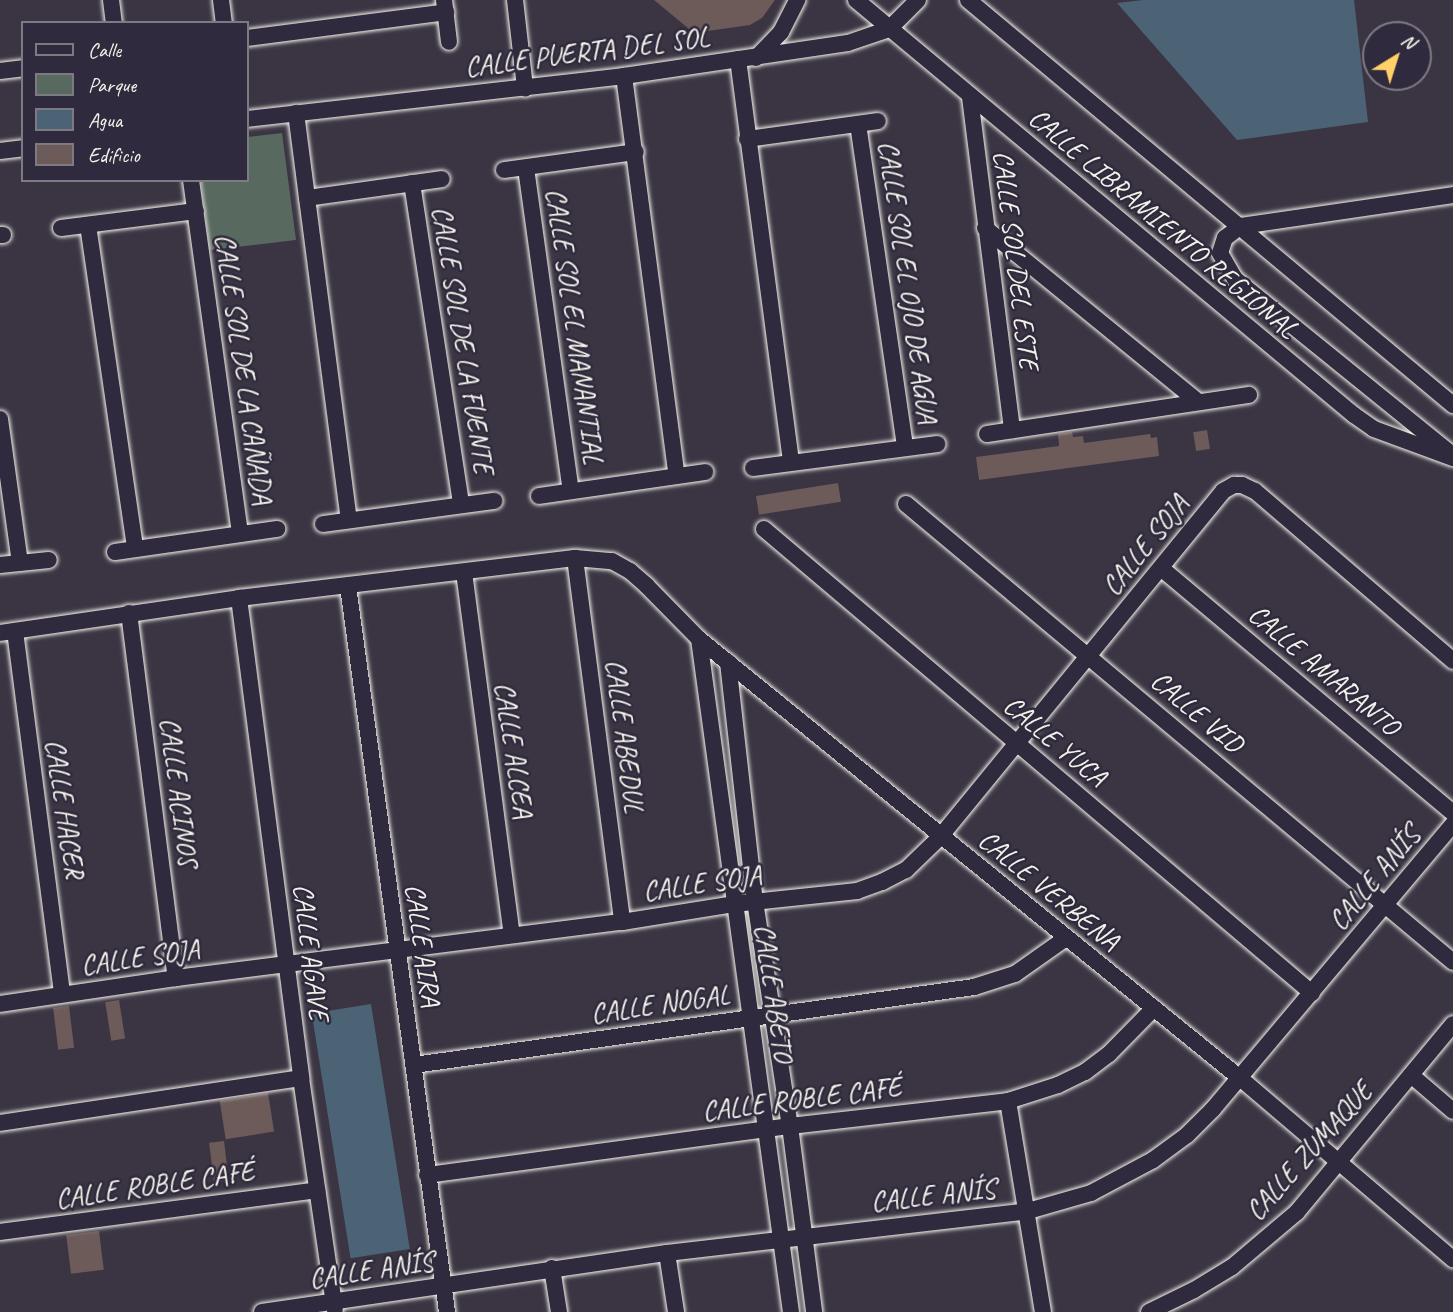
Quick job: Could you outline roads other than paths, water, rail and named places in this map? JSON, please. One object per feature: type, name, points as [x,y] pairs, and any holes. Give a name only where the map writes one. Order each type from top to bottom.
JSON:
[{"type":"street","points":[[111,0],[114,21]]},
{"type":"street","points":[[221,0],[224,21]]},
{"type":"street","points":[[515,0],[525,88]]},
{"type":"street","points":[[757,58],[781,32],[797,0]]},
{"type":"street","name":"CALLE LIBRAMIENTO REGIONAL","points":[[856,0],[1354,415],[1395,438],[1453,457]]},
{"type":"street","name":"CALLE PUERTA DEL SOL","points":[[248,119],[624,76],[848,43],[890,29],[918,0]]},
{"type":"street","name":"CALLE LIBRAMIENTO REGIONAL","points":[[968,0],[1453,405]]},
{"type":"street","points":[[248,38],[445,6],[449,42]]},
{"type":"street","points":[[738,60],[791,461]]},
{"type":"street","points":[[0,71],[21,68]]},
{"type":"street","points":[[624,76],[677,476]]},
{"type":"street","name":"CALLE SOL DEL ESTE","points":[[970,97],[1012,430]]},
{"type":"street","points":[[296,113],[349,519]]},
{"type":"street","name":"CALLE SOL EL OJO DE AGUA","points":[[747,139],[878,121]]},
{"type":"street","name":"CALLE SOL EL OJO DE AGUA","points":[[858,124],[905,447]]},
{"type":"street","points":[[0,152],[21,148]]},
{"type":"street","name":"CALLE SOL EL MANANTIAL","points":[[504,170],[636,152]]},
{"type":"street","name":"CALLE SOL EL MANANTIAL","points":[[526,167],[571,491]]},
{"type":"street","name":"CALLE SOL DE LA FUENTE","points":[[307,198],[442,179]]},
{"type":"street","name":"CALLE SOL DE LA CAÑADA","points":[[191,182],[240,534]]},
{"type":"street","name":"CALLE SOL DE LA FUENTE","points":[[412,183],[461,504]]},
{"type":"street","points":[[1453,195],[1241,226],[1225,238],[1220,253],[1235,279],[1453,457]]},
{"type":"street","name":"CALLE SOL DE LA CAÑADA","points":[[61,228],[196,211]]},
{"type":"street","points":[[88,225],[135,548]]},
{"type":"street","points":[[985,228],[1198,402]]},
{"type":"street","points":[[987,434],[1249,395]]},
{"type":"street","points":[[0,419],[20,563]]},
{"type":"street","name":"CALLE SOL EL OJO DE AGUA","points":[[753,468],[937,444]]},
{"type":"street","name":"CALLE SOL EL MANANTIAL","points":[[539,496],[705,471]]},
{"type":"street","name":"CALLE SOJA","points":[[0,1003],[397,949],[622,922],[755,901],[857,891],[882,882],[906,870],[940,837],[1223,491],[1234,485],[1242,485],[1255,491],[1453,661]]},
{"type":"street","name":"CALLE SOL DE LA FUENTE","points":[[323,524],[494,501]]},
{"type":"street","name":"CALLE VID","points":[[906,504],[1453,962]]},
{"type":"street","name":"CALLE SOL DE LA CAÑADA","points":[[114,552],[277,529]]},
{"type":"street","name":"CALLE YUCA","points":[[764,529],[1312,993]]},
{"type":"street","points":[[7,632],[239,598],[575,558]]},
{"type":"street","name":"CALLE VERBENA","points":[[575,558],[612,561],[630,571],[699,639],[1240,1078],[1453,1259]]},
{"type":"street","name":"CALLE ABEDUL","points":[[575,558],[622,922]]},
{"type":"street","points":[[0,565],[49,560]]},
{"type":"street","name":"CALLE AMARANTO","points":[[1161,568],[1453,813]]},
{"type":"street","name":"CALLE ALCEA","points":[[464,572],[512,935]]},
{"type":"street","name":"CALLE AIRA","points":[[348,586],[447,1312]]},
{"type":"street","name":"CALLE AGAVE","points":[[239,598],[301,1078],[335,1307]]},
{"type":"street","name":"CALLE ACINOS","points":[[129,613],[176,978]]},
{"type":"street","name":"CALLE HACER","points":[[7,632],[62,994]]},
{"type":"street","name":"CALLE ABETO","points":[[699,639],[791,1312]]},
{"type":"street","name":"CALLE ABETO","points":[[727,662],[755,901],[790,1126],[814,1312]]},
{"type":"street","name":"CALLE ANÍS","points":[[262,1312],[335,1307],[552,1268],[1028,1211],[1091,1193],[1153,1160],[1187,1135],[1240,1078],[1453,824]]},
{"type":"street","name":"CALLE NOGAL","points":[[414,1065],[974,988],[1015,974],[1066,938]]},
{"type":"street","name":"CALLE ROBLE CAFÉ","points":[[427,1175],[766,1129],[1008,1101],[1058,1085],[1085,1072],[1109,1054],[1154,1008]]},
{"type":"street","name":"CALLE ZUMAQUE","points":[[1149,1312],[1194,1290],[1269,1238],[1297,1212],[1453,1024]]},
{"type":"street","points":[[1412,1075],[1453,1111]]},
{"type":"street","points":[[0,1123],[301,1078]]},
{"type":"street","points":[[1008,1101],[1043,1312]]},
{"type":"street","name":"CALLE ROBLE CAFÉ","points":[[0,1233],[317,1190]]},
{"type":"street","points":[[667,1253],[676,1312]]},
{"type":"street","points":[[552,1268],[559,1312]]},
{"type":"water","points":[[1143,0],[1354,0],[1362,91],[1364,91],[1368,122],[1237,140],[1117,3]]},
{"type":"water","points":[[371,1004],[410,1249],[351,1258],[312,1013]]}]
